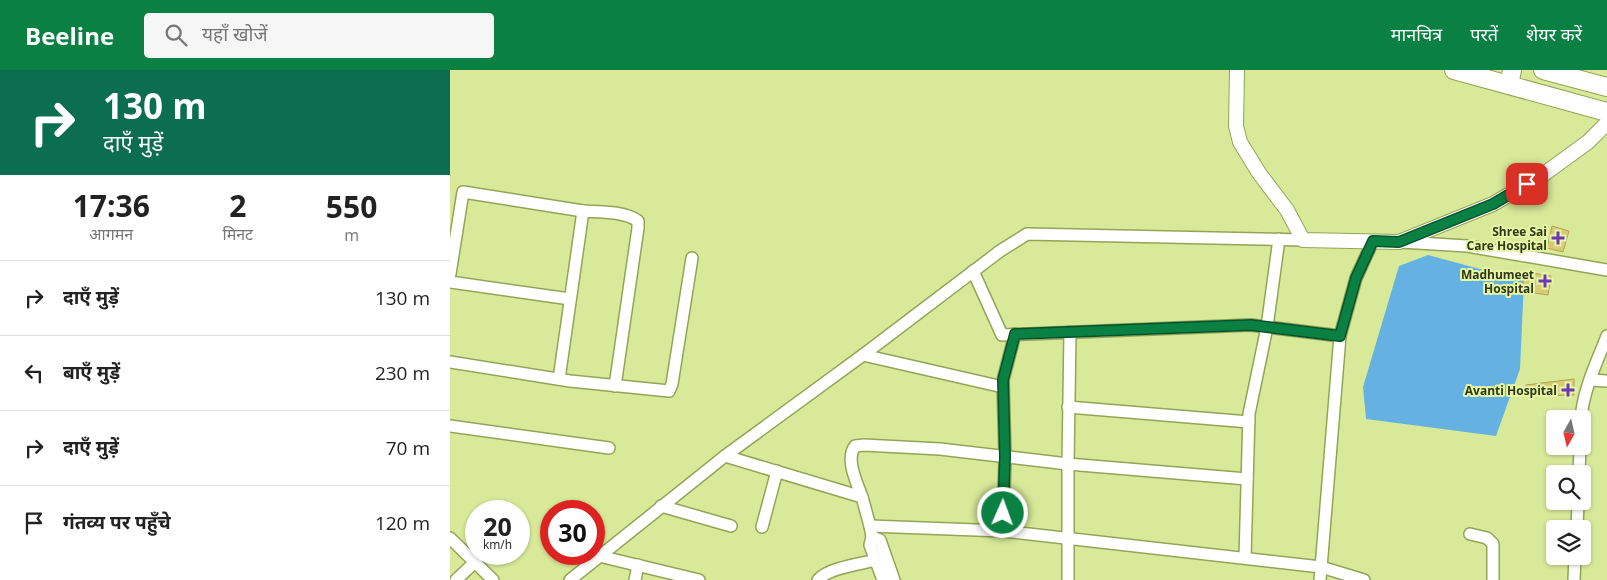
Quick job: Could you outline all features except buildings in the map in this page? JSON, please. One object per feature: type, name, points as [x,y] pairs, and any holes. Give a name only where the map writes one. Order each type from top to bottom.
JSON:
[{"type":"main road","points":[[1454,70],[1511,78],[1607,112]]},
{"type":"main road","points":[[1543,70],[1607,87]]},
{"type":"street","points":[[1237,70],[1236,126],[1240,142],[1259,173],[1287,210],[1303,240]]},
{"type":"street","points":[[1399,242],[1493,204],[1544,174],[1588,142],[1607,123]]},
{"type":"street","points":[[450,274],[463,192],[632,217],[638,221],[615,386]]},
{"type":"street","points":[[559,379],[583,211]]},
{"type":"street","points":[[605,551],[725,456],[863,355],[1000,251],[1027,234],[1373,241],[1467,246],[1607,270]]},
{"type":"street","points":[[1244,558],[1249,414],[1267,327],[1279,239]]},
{"type":"street","points":[[1320,580],[1340,336],[1356,278],[1373,241]]},
{"type":"street","points":[[450,362],[559,379],[669,391],[672,384],[692,258]]},
{"type":"street","points":[[973,271],[1002,335],[1251,325],[1340,336]]},
{"type":"street","points":[[450,282],[570,299]]},
{"type":"street","points":[[1068,580],[1070,332]]},
{"type":"street","points":[[1002,531],[1005,457],[1003,380],[1015,334]]},
{"type":"street","points":[[1582,410],[1590,380],[1607,336]]},
{"type":"street","points":[[863,355],[1003,387]]},
{"type":"street","points":[[1590,380],[1607,381]]},
{"type":"street","points":[[1068,406],[1249,422]]},
{"type":"street","points":[[450,426],[609,448]]},
{"type":"street","points":[[883,580],[870,546],[871,531],[851,462],[852,450],[855,446],[940,450],[1068,464],[1247,479]]},
{"type":"street","points":[[725,456],[862,497]]},
{"type":"street","points":[[762,527],[777,471]]},
{"type":"street","points":[[661,506],[731,526]]},
{"type":"street","points":[[871,531],[1002,531],[1321,567],[1364,580]]},
{"type":"street","points":[[871,531],[880,540],[894,580]]},
{"type":"street","points":[[1470,534],[1488,538],[1493,544],[1493,580]]},
{"type":"street","points":[[450,538],[465,552]]},
{"type":"street","points":[[605,557],[700,580]]},
{"type":"street","points":[[818,580],[822,575],[833,571],[876,560]]},
{"type":"street","points":[[456,580],[472,565]]},
{"type":"street","points":[[478,565],[493,580]]},
{"type":"street","points":[[570,580],[588,565]]},
{"type":"street","points":[[635,580],[638,565]]},
{"type":"street","points":[[1574,580],[1575,565]]},
{"type":"water","points":[[1428,255],[1524,281],[1520,369],[1496,436],[1366,419],[1363,387],[1399,266]]},
{"type":"place","name":"Shree Sai Care Hospital","points":[[1558,238]]},
{"type":"place","name":"Madhumeet Hospital","points":[[1545,281]]},
{"type":"place","name":"Avanti Hospital","points":[[1568,390]]},
{"type":"route","points":[[1003,513],[1005,457],[1003,380],[1015,334],[1251,325],[1340,336],[1356,278],[1373,241],[1399,242],[1493,204],[1527,184]]}]
